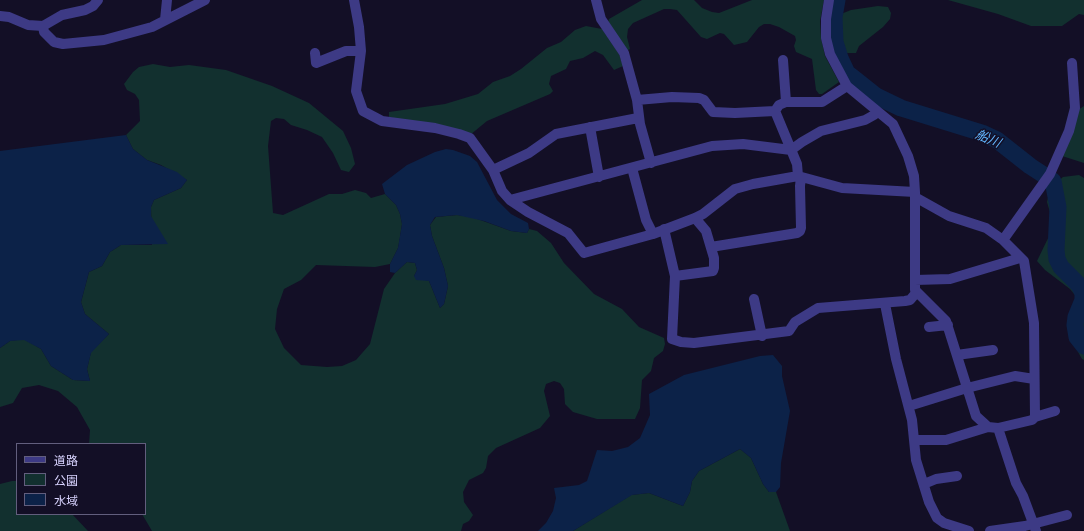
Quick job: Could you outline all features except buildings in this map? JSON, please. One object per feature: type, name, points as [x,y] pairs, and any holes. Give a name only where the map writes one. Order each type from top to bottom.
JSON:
[{"type":"street","points":[[0,16],[8,17],[28,25],[43,26],[62,14],[85,10],[93,6],[98,0]]},
{"type":"street","points":[[165,20],[167,0]]},
{"type":"street","points":[[43,26],[44,32],[54,42],[63,44],[79,44],[104,40],[152,27],[205,0]]},
{"type":"street","points":[[354,0],[359,27],[361,51],[356,87],[363,110],[382,121],[435,128],[470,138],[493,170],[502,191],[510,200],[528,212],[568,233],[584,253],[653,234],[695,218],[703,214],[735,189],[753,184],[800,176],[842,188],[915,194],[948,216],[986,228],[1003,240],[1024,261],[1033,309],[1035,417]]},
{"type":"street","points":[[596,0],[601,19],[624,53],[637,100],[638,118],[651,163]]},
{"type":"street","points":[[829,0],[826,20],[826,38],[830,54],[847,86],[892,124],[902,140],[914,176],[916,293],[943,317],[948,325],[976,416],[993,428],[1023,496],[1035,528]]},
{"type":"street","points":[[315,53],[316,62],[346,51],[361,51]]},
{"type":"street","points":[[783,60],[786,102]]},
{"type":"street","points":[[1003,240],[1050,174],[1069,131],[1075,108],[1072,63]]},
{"type":"street","points":[[637,100],[672,97],[699,98],[704,100],[709,109],[718,113],[775,110],[779,105],[786,102],[822,102],[847,86]]},
{"type":"street","points":[[711,246],[797,233],[802,228],[800,176],[797,164],[775,110]]},
{"type":"street","points":[[510,200],[724,144],[743,144],[791,150],[821,131],[869,118],[877,111]]},
{"type":"street","points":[[493,170],[529,153],[556,134],[638,118]]},
{"type":"street","points":[[590,127],[599,177]]},
{"type":"street","points":[[632,168],[646,220],[653,234]]},
{"type":"street","points":[[675,276],[713,271],[714,258],[706,231],[695,218]]},
{"type":"street","points":[[664,229],[675,276],[672,340],[694,343],[762,336],[789,331],[795,322],[818,308],[884,304],[910,300],[916,293]]},
{"type":"street","points":[[915,280],[950,279],[1020,258]]},
{"type":"street","points":[[754,299],[762,336]]},
{"type":"street","points":[[884,304],[896,359],[909,406],[916,460],[929,502],[936,518],[956,528],[969,531]]},
{"type":"street","points":[[929,327],[948,325]]},
{"type":"street","points":[[957,355],[993,350]]},
{"type":"street","points":[[909,406],[967,388],[1015,376],[1034,379]]},
{"type":"street","points":[[914,440],[946,440],[1032,420],[1035,417],[1055,411]]},
{"type":"street","points":[[924,484],[957,476]]},
{"type":"street","points":[[990,531],[1035,528],[1067,515]]},
{"type":"green space","points":[[642,0],[694,0],[702,8],[719,13],[752,0],[824,0],[820,21],[821,38],[825,56],[839,82],[822,94],[819,94],[816,90],[812,59],[796,52],[794,46],[796,40],[795,36],[779,27],[764,24],[759,27],[747,42],[734,45],[724,34],[720,33],[707,39],[701,37],[677,10],[664,9],[633,23],[628,29],[627,37],[630,49],[626,51],[608,22],[609,19]]},
{"type":"green space","points":[[948,0],[1084,0],[1084,15],[1079,14],[1062,26],[1031,26],[998,14]]},
{"type":"green space","points":[[878,6],[888,7],[891,13],[890,19],[883,27],[859,46],[856,53],[846,53],[841,42],[841,14],[851,10]]},
{"type":"green space","points":[[586,26],[602,29],[619,54],[623,66],[614,70],[603,55],[595,51],[583,58],[570,61],[566,69],[551,76],[549,84],[553,91],[550,94],[487,121],[470,135],[389,117],[389,112],[445,104],[478,94],[493,82],[510,76],[521,69],[547,48],[561,42],[575,30]]},
{"type":"green space","points":[[153,64],[170,67],[189,65],[226,70],[272,86],[309,103],[343,131],[351,148],[355,164],[349,172],[341,170],[333,153],[322,137],[291,125],[284,119],[276,118],[271,121],[268,146],[273,213],[283,215],[329,194],[342,194],[355,190],[366,193],[371,198],[385,194],[396,205],[402,224],[398,248],[390,264],[375,267],[316,265],[301,280],[284,289],[277,309],[275,329],[284,348],[301,365],[327,367],[342,366],[356,360],[370,344],[384,289],[395,273],[407,262],[415,263],[417,270],[414,276],[429,281],[440,308],[444,304],[448,286],[444,268],[432,236],[430,225],[436,217],[457,215],[472,217],[511,231],[527,233],[529,229],[537,231],[551,243],[564,263],[594,294],[622,309],[639,327],[664,338],[665,344],[663,351],[654,358],[651,371],[642,380],[640,408],[635,419],[597,419],[573,412],[565,404],[564,389],[560,383],[554,381],[546,384],[544,391],[550,416],[540,428],[496,448],[488,456],[486,468],[483,473],[469,480],[463,492],[464,502],[473,515],[469,521],[463,524],[461,531],[152,531],[143,515],[146,515],[146,443],[89,443],[90,430],[77,407],[58,391],[39,385],[22,388],[13,403],[0,407],[0,348],[10,341],[24,339],[41,349],[51,366],[73,380],[90,381],[87,369],[91,352],[109,334],[85,314],[81,302],[89,272],[102,266],[110,252],[121,245],[152,245],[151,207],[154,200],[181,188],[187,180],[161,165],[147,160],[133,149],[126,135],[140,121],[139,100],[135,94],[127,90],[124,84],[139,67]]},
{"type":"green space","points":[[1084,106],[1084,163],[1062,156],[1078,110]]},
{"type":"green space","points":[[1079,175],[1084,178],[1084,360],[1073,343],[1073,329],[1079,311],[1079,300],[1070,289],[1045,270],[1037,261],[1052,230],[1051,216],[1047,202],[1050,188],[1063,177]]},
{"type":"green space","points":[[740,449],[751,458],[763,484],[769,492],[776,492],[790,531],[573,531],[631,495],[649,493],[683,506],[690,492],[692,481],[699,471]]},
{"type":"green space","points":[[16,481],[16,515],[73,515],[88,531],[0,531],[0,484]]},
{"type":"water","points":[[126,135],[133,149],[147,160],[177,172],[187,180],[181,188],[154,200],[151,207],[151,216],[168,244],[121,245],[110,252],[102,266],[89,272],[81,302],[85,314],[109,334],[91,353],[87,369],[90,381],[73,380],[51,366],[41,349],[24,340],[10,341],[0,348],[0,151]]},
{"type":"water","points":[[446,149],[470,156],[477,162],[497,200],[511,214],[528,223],[529,229],[527,233],[511,231],[484,221],[457,215],[435,217],[430,225],[432,236],[444,268],[448,286],[444,304],[440,308],[429,281],[416,280],[414,276],[417,270],[415,263],[407,262],[395,273],[390,272],[390,264],[398,248],[402,224],[396,205],[385,194],[382,184],[407,165],[435,152]]},
{"type":"water","points":[[773,355],[782,366],[782,376],[790,411],[781,463],[780,487],[776,492],[769,492],[763,484],[751,458],[740,449],[699,471],[692,481],[690,492],[683,506],[649,493],[632,495],[573,531],[538,531],[546,523],[553,511],[556,498],[554,488],[579,485],[587,481],[597,450],[612,451],[628,447],[640,438],[650,415],[649,394],[684,375],[760,356]]},
{"type":"waterway","name":"船川","points":[[837,0],[834,17],[835,42],[847,73],[876,96],[901,108],[982,133],[997,140],[1030,166],[1053,181],[1058,207],[1057,259],[1061,267],[1079,285],[1083,293],[1083,300],[1076,317],[1075,325],[1077,337],[1084,346]]}]
